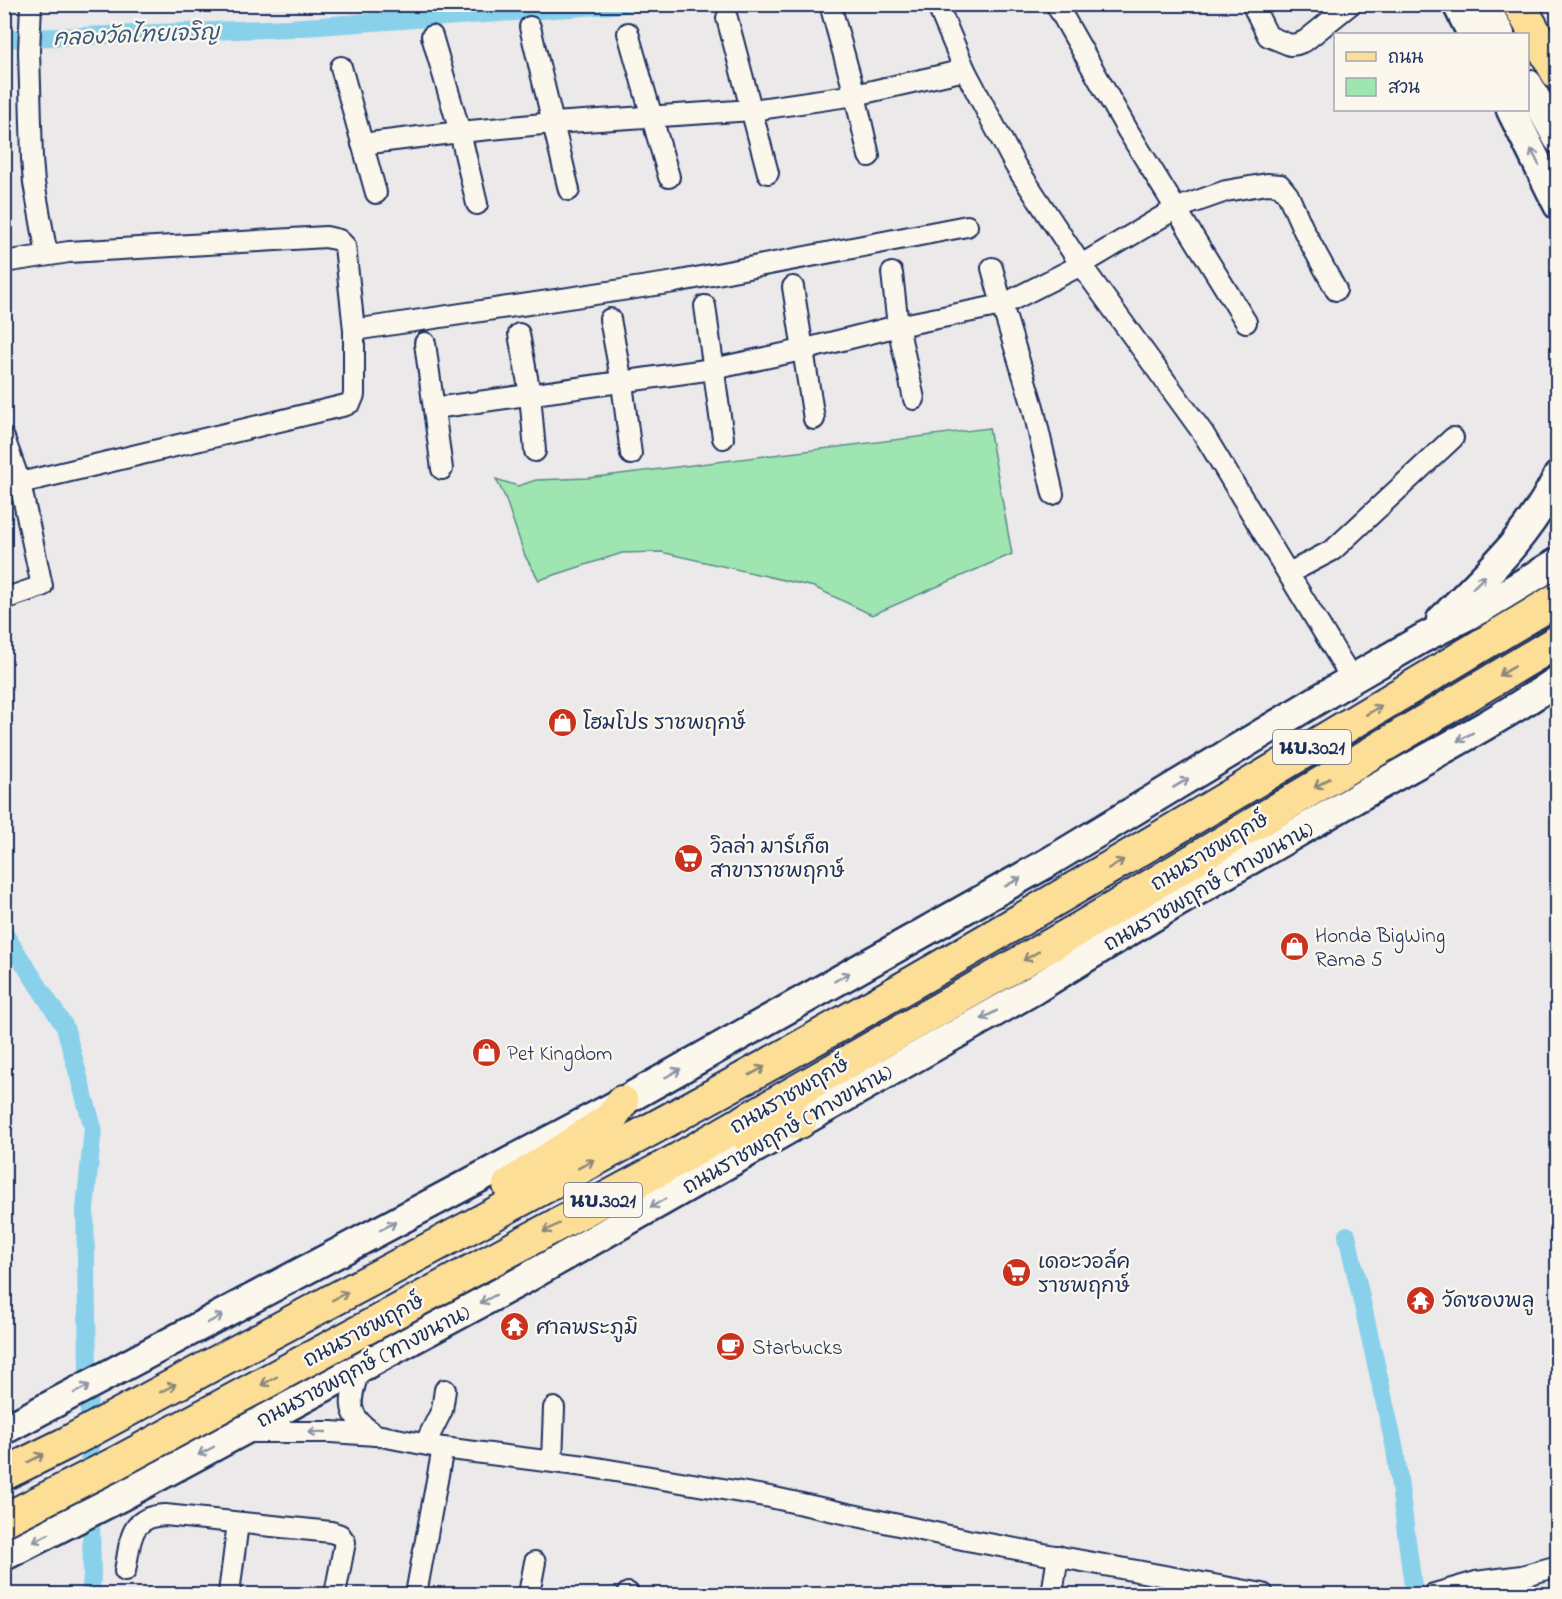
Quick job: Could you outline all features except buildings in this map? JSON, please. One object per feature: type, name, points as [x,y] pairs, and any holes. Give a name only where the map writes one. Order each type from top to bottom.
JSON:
[{"type":"main road","points":[[1457,4],[1472,33]]},
{"type":"main road","points":[[1484,4],[1499,33]]},
{"type":"main road","points":[[1519,4],[1551,61]]},
{"type":"main road","points":[[1529,88],[1557,139]]},
{"type":"main road","points":[[1512,111],[1557,205]]},
{"type":"main road","points":[[1423,638],[1512,548],[1536,517],[1557,476]]},
{"type":"main road","name":"นบ.3021","points":[[4,1430],[622,1102],[1049,862],[1352,679],[1423,638],[1482,608],[1557,562]]},
{"type":"main road","name":"ถนนราชพฤกษ์","points":[[4,1474],[67,1443],[494,1214],[852,1018],[1232,796],[1557,599]]},
{"type":"main road","name":"ถนนราชพฤกษ์","points":[[4,1520],[118,1462],[675,1161],[1092,921],[1557,641]]},
{"type":"main road","name":"ถนนราชพฤกษ์ (ทางขนาน)","points":[[4,1556],[122,1496],[523,1280],[1034,990],[1361,796],[1516,708],[1557,680]]},
{"type":"main road","points":[[1516,708],[1557,697]]},
{"type":"main road","points":[[494,1214],[500,1193],[508,1185],[611,1118],[622,1102]]},
{"type":"main road","points":[[675,1161],[698,1159],[786,1121],[800,1122]]},
{"type":"street","points":[[31,4],[29,51],[34,183],[47,255]]},
{"type":"street","points":[[830,4],[869,156]]},
{"type":"street","points":[[937,4],[965,69],[1015,165],[1081,265],[1203,433],[1352,679]]},
{"type":"street","points":[[1056,4],[1128,131],[1246,322]]},
{"type":"street","points":[[1252,4],[1268,36],[1290,45],[1305,41],[1351,4]]},
{"type":"street","points":[[727,18],[768,173]]},
{"type":"street","points":[[530,27],[569,189]]},
{"type":"street","points":[[628,33],[669,177]]},
{"type":"street","points":[[432,36],[460,132],[477,204]]},
{"type":"street","points":[[341,67],[376,193]]},
{"type":"street","points":[[362,144],[553,123],[753,110],[855,95],[965,69]]},
{"type":"street","points":[[435,408],[713,369],[898,326],[1002,305],[1081,265],[1175,209],[1226,191],[1268,183],[1280,185],[1288,195],[1304,231],[1336,290]]},
{"type":"street","points":[[354,330],[675,282],[966,226]]},
{"type":"street","points":[[4,262],[69,252],[326,237],[339,240],[345,246],[354,330],[354,395],[351,402],[346,405],[20,483]]},
{"type":"street","points":[[992,268],[1033,407],[1053,494]]},
{"type":"street","points":[[892,273],[898,326],[914,399]]},
{"type":"street","points":[[793,287],[814,419]]},
{"type":"street","points":[[705,306],[723,438]]},
{"type":"street","points":[[610,320],[622,383],[631,454]]},
{"type":"street","points":[[519,334],[530,394],[535,451]]},
{"type":"street","points":[[425,343],[442,469]]},
{"type":"street","points":[[4,438],[20,483],[42,586],[4,599]]},
{"type":"street","points":[[1289,573],[1333,550],[1453,438]]},
{"type":"street","points":[[360,1367],[352,1394],[354,1415],[360,1425],[376,1435]]},
{"type":"street","points":[[416,1594],[434,1446],[445,1390]]},
{"type":"street","points":[[552,1461],[554,1408]]},
{"type":"street","points":[[240,1432],[331,1432],[376,1435],[434,1446],[552,1461],[770,1497],[967,1540],[1263,1594]]},
{"type":"street","points":[[124,1571],[135,1526],[155,1516],[165,1515],[331,1532],[340,1535],[345,1542],[335,1594]]},
{"type":"street","points":[[229,1593],[238,1523]]},
{"type":"street","points":[[1052,1594],[1058,1556]]},
{"type":"street","points":[[529,1594],[535,1562]]},
{"type":"street","points":[[1434,1594],[1476,1582],[1522,1576],[1557,1566]]},
{"type":"green space","points":[[989,428],[1012,554],[872,615],[814,587],[661,552],[622,553],[539,580],[525,556],[505,497],[496,479],[518,486],[536,480],[588,478]]},
{"type":"waterway","name":"คลองวัดไทยเจริญ","points":[[4,39],[290,28],[626,4]]},
{"type":"waterway","points":[[4,933],[65,1027],[93,1128],[85,1209],[92,1577],[90,1594]]},
{"type":"waterway","points":[[1347,1235],[1395,1449],[1414,1594]]},
{"type":"place","name":"โฮมโปร ราชพฤกษ์","points":[[562,722]]},
{"type":"place","name":"วิลล่า มาร์เก็ต สาขาราชพฤกษ์","points":[[689,858]]},
{"type":"place","name":"Honda BigWing Rama 5","points":[[1294,947]]},
{"type":"place","name":"Pet Kingdom","points":[[486,1053]]},
{"type":"place","name":"เดอะวอล์ค ราชพฤกษ์","points":[[1017,1273]]},
{"type":"place","name":"วัดซองพลู","points":[[1421,1300]]},
{"type":"place","name":"ศาลพระภูมิ","points":[[515,1327]]},
{"type":"place","name":"Starbucks","points":[[731,1347]]}]
